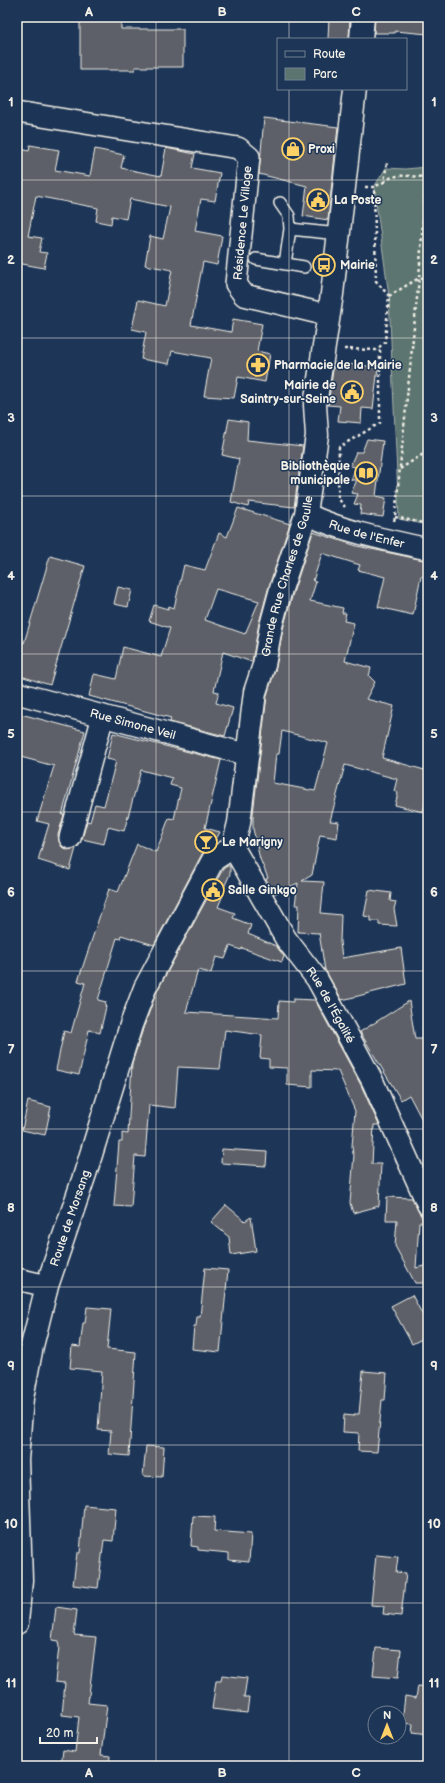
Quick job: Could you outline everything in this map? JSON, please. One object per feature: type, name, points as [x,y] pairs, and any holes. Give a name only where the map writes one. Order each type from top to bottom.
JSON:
[{"type":"street","points":[[361,38],[363,17]]},
{"type":"street","name":"Grande Rue Charles de Gaulle","points":[[233,847],[239,823],[255,692],[264,665],[271,626],[281,589],[306,514],[317,435],[315,405],[329,313],[355,90]]},
{"type":"street","name":"Résidence Le Village","points":[[17,112],[238,148],[249,157],[236,284],[244,295],[329,313]]},
{"type":"street","name":"Rue de l'Enfer","points":[[306,514],[327,524],[367,536],[428,549]]},
{"type":"street","name":"Rue Simone Veil","points":[[17,693],[248,755]]},
{"type":"street","points":[[70,838],[103,716]]},
{"type":"street","name":"Rue de l'Égalité","points":[[233,847],[286,939],[317,979],[372,1080],[420,1174],[428,1205]]},
{"type":"street","name":"Route de Morsang","points":[[17,1623],[21,1580],[17,1460],[22,1398],[32,1346],[47,1286],[85,1174],[131,1025],[145,988],[213,860],[233,847]]},
{"type":"street","points":[[17,1279],[47,1286]]},
{"type":"lane","points":[[280,203],[289,216],[290,229],[285,264]]},
{"type":"lane","points":[[290,229],[339,234]]},
{"type":"lane","points":[[256,259],[304,267]]},
{"type":"path","points":[[393,523],[395,517],[419,278],[428,156]]},
{"type":"path","points":[[384,182],[386,164]]},
{"type":"path","points":[[344,188],[374,187],[384,182],[388,178],[395,176],[427,177]]},
{"type":"path","points":[[324,348],[376,350],[385,342],[389,296],[376,281],[374,187]]},
{"type":"path","points":[[389,296],[419,278],[428,278]]},
{"type":"path","points":[[347,510],[338,498],[339,447],[380,423],[380,346]]},
{"type":"path","points":[[399,469],[428,451]]},
{"type":"path","points":[[395,517],[428,524]]},
{"type":"green space","points":[[428,167],[428,525],[399,519],[389,296],[374,187],[386,168],[405,169]]},
{"type":"building","points":[[80,17],[121,17],[121,29],[183,29],[183,67],[135,67],[135,70],[80,70]]},
{"type":"building","points":[[329,17],[350,17],[349,38],[328,38]]},
{"type":"building","points":[[428,17],[428,34],[395,31],[395,33],[374,33],[375,18]]},
{"type":"building","points":[[264,118],[338,127],[328,220],[303,216],[307,186],[259,174]]},
{"type":"building","points":[[30,145],[59,150],[55,170],[90,176],[95,149],[124,155],[121,168],[161,176],[166,148],[195,154],[192,168],[220,173],[215,201],[201,199],[195,231],[222,236],[217,265],[203,262],[191,325],[231,332],[233,319],[262,324],[257,351],[270,354],[265,382],[238,377],[234,398],[204,396],[211,358],[172,351],[169,364],[141,359],[146,332],[132,329],[138,300],[165,306],[172,270],[145,265],[150,236],[163,239],[170,207],[130,199],[126,219],[112,216],[111,224],[96,221],[98,208],[36,196],[28,236],[42,238],[39,252],[47,253],[44,268],[17,263],[17,148],[29,151]]},
{"type":"building","name":"Mairie de Saintry-sur-Seine","points":[[334,363],[378,367],[373,409],[362,408],[361,423],[338,421],[340,406],[328,405]]},
{"type":"building","points":[[229,419],[248,422],[247,440],[303,446],[294,507],[249,502],[248,507],[231,502],[239,459],[222,455]]},
{"type":"building","name":"Bibliothèque municipale","points":[[367,439],[383,441],[376,496],[386,498],[383,517],[360,514],[361,505],[354,504],[358,494],[351,493],[357,480],[351,480],[356,467],[350,466],[356,452],[362,452]]},
{"type":"building","points":[[238,508],[290,524],[269,586],[259,623],[252,662],[223,652],[214,691],[219,692],[216,703],[233,708],[225,736],[170,722],[171,718],[89,696],[94,674],[116,679],[123,647],[161,657],[170,628],[149,621],[154,605],[168,609],[169,606],[174,608],[184,565],[205,570],[219,533],[227,537]],"holes":[[[216,589],[259,601],[245,634],[205,620]]]},
{"type":"building","points":[[313,532],[357,546],[428,561],[428,577],[421,576],[413,615],[378,607],[385,577],[358,570],[360,565],[322,553],[313,581],[316,582],[310,601],[343,608],[342,613],[346,613],[344,621],[354,623],[345,661],[371,668],[369,676],[375,682],[366,699],[394,706],[382,758],[428,771],[428,791],[423,812],[395,805],[398,793],[394,791],[397,779],[345,765],[330,821],[339,822],[337,838],[320,835],[312,875],[302,881],[324,882],[321,913],[341,915],[340,942],[342,958],[401,948],[406,984],[342,1000],[325,970],[319,933],[298,932],[299,905],[295,905],[298,883],[274,894],[266,879],[268,878],[260,859],[253,829],[253,814],[267,695],[276,667],[283,629]],"holes":[[[282,731],[328,743],[315,791],[273,783],[276,754],[279,754]]]},
{"type":"building","points":[[50,556],[85,566],[50,685],[17,675],[17,641],[24,643]]},
{"type":"building","points":[[118,587],[132,590],[128,607],[114,604]]},
{"type":"building","points":[[17,713],[85,731],[58,835],[62,847],[67,850],[76,848],[70,870],[38,860],[49,824],[37,821],[54,766],[17,756]]},
{"type":"building","points":[[113,733],[221,760],[205,828],[220,832],[213,845],[202,854],[154,945],[121,935],[120,939],[117,938],[98,1000],[106,1002],[100,1033],[89,1030],[79,1075],[56,1070],[64,1031],[71,1033],[85,983],[78,981],[109,889],[118,892],[137,844],[156,852],[169,818],[174,819],[181,788],[170,785],[172,778],[141,770],[124,831],[108,827],[104,844],[82,839],[87,821],[90,822],[95,804],[104,806],[116,761],[107,759]]},
{"type":"building","points":[[230,866],[230,874],[221,894],[223,895],[218,907],[235,913],[233,918],[251,925],[248,934],[276,946],[284,956],[282,962],[242,948],[241,950],[230,946],[225,959],[216,957],[211,973],[198,970],[186,1012],[278,1018],[279,1001],[293,1002],[293,999],[315,1000],[361,1085],[379,1125],[374,1125],[372,1164],[381,1164],[379,1206],[353,1213],[350,1203],[354,1155],[352,1146],[355,1111],[338,1071],[312,1070],[312,1087],[287,1085],[287,1068],[269,1067],[269,1059],[260,1058],[262,1035],[225,1030],[220,1069],[178,1067],[175,1108],[149,1105],[145,1157],[135,1156],[131,1207],[114,1206],[119,1142],[122,1142],[122,1133],[128,1134],[132,1063],[143,1029],[156,993],[223,869]]},
{"type":"building","points":[[369,890],[391,893],[390,901],[396,902],[394,909],[397,926],[379,925],[379,921],[371,921],[371,917],[364,916]]},
{"type":"building","points":[[409,1001],[415,1039],[428,1039],[428,1131],[409,1095],[401,1100],[360,1032]]},
{"type":"building","points":[[28,1101],[51,1107],[45,1135],[22,1130]]},
{"type":"building","points":[[222,1149],[267,1152],[266,1166],[221,1163]]},
{"type":"building","points":[[387,1197],[412,1198],[424,1222],[419,1222],[416,1268],[428,1265],[428,1283],[415,1283],[395,1246],[397,1220],[386,1220]]},
{"type":"building","points":[[226,1205],[245,1221],[251,1217],[256,1251],[231,1255],[229,1237],[211,1222]]},
{"type":"building","points":[[205,1268],[228,1270],[220,1352],[192,1349],[194,1326],[196,1326],[197,1317],[200,1317]]},
{"type":"building","points":[[412,1295],[428,1325],[428,1336],[412,1344],[391,1306]]},
{"type":"building","points":[[87,1307],[111,1309],[107,1349],[136,1352],[129,1456],[109,1454],[111,1431],[98,1430],[102,1371],[70,1368],[72,1346],[80,1347]]},
{"type":"building","points":[[363,1371],[387,1373],[385,1400],[382,1400],[377,1452],[358,1451],[359,1433],[343,1432],[344,1415],[354,1416],[354,1414],[359,1414]]},
{"type":"building","points":[[146,1446],[164,1447],[162,1477],[143,1476]]},
{"type":"building","points":[[84,1505],[116,1508],[113,1541],[104,1540],[98,1588],[73,1585],[77,1553],[80,1553]]},
{"type":"building","points":[[193,1516],[215,1517],[214,1531],[251,1534],[249,1562],[229,1560],[229,1553],[198,1550],[198,1547],[191,1546]]},
{"type":"building","points":[[376,1555],[398,1557],[396,1572],[406,1573],[401,1616],[383,1614],[384,1606],[371,1605]]},
{"type":"building","points":[[56,1607],[77,1610],[74,1635],[96,1637],[88,1703],[107,1705],[101,1755],[110,1756],[109,1766],[61,1766],[63,1750],[75,1752],[79,1717],[62,1715],[65,1683],[55,1682],[59,1647],[58,1641],[52,1640]]},
{"type":"building","points":[[376,1648],[401,1650],[398,1678],[373,1676]]},
{"type":"building","points":[[222,1675],[247,1678],[244,1697],[249,1697],[247,1713],[212,1709],[216,1681],[221,1681]]},
{"type":"building","points":[[418,1686],[428,1687],[428,1735],[412,1733],[413,1724],[407,1723],[407,1705],[404,1705],[405,1696],[416,1698]]},
{"type":"place","name":"Proxi","points":[[293,149]]},
{"type":"place","name":"La Poste","points":[[318,200]]},
{"type":"place","name":"Mairie","points":[[324,265]]},
{"type":"place","name":"Pharmacie de la Mairie","points":[[258,365]]},
{"type":"place","name":"Mairie de Saintry-sur-Seine","points":[[352,392]]},
{"type":"place","name":"Bibliothèque municipale","points":[[366,473]]},
{"type":"place","name":"Le Marigny","points":[[206,842]]},
{"type":"place","name":"Salle Ginkgo","points":[[213,890]]}]
